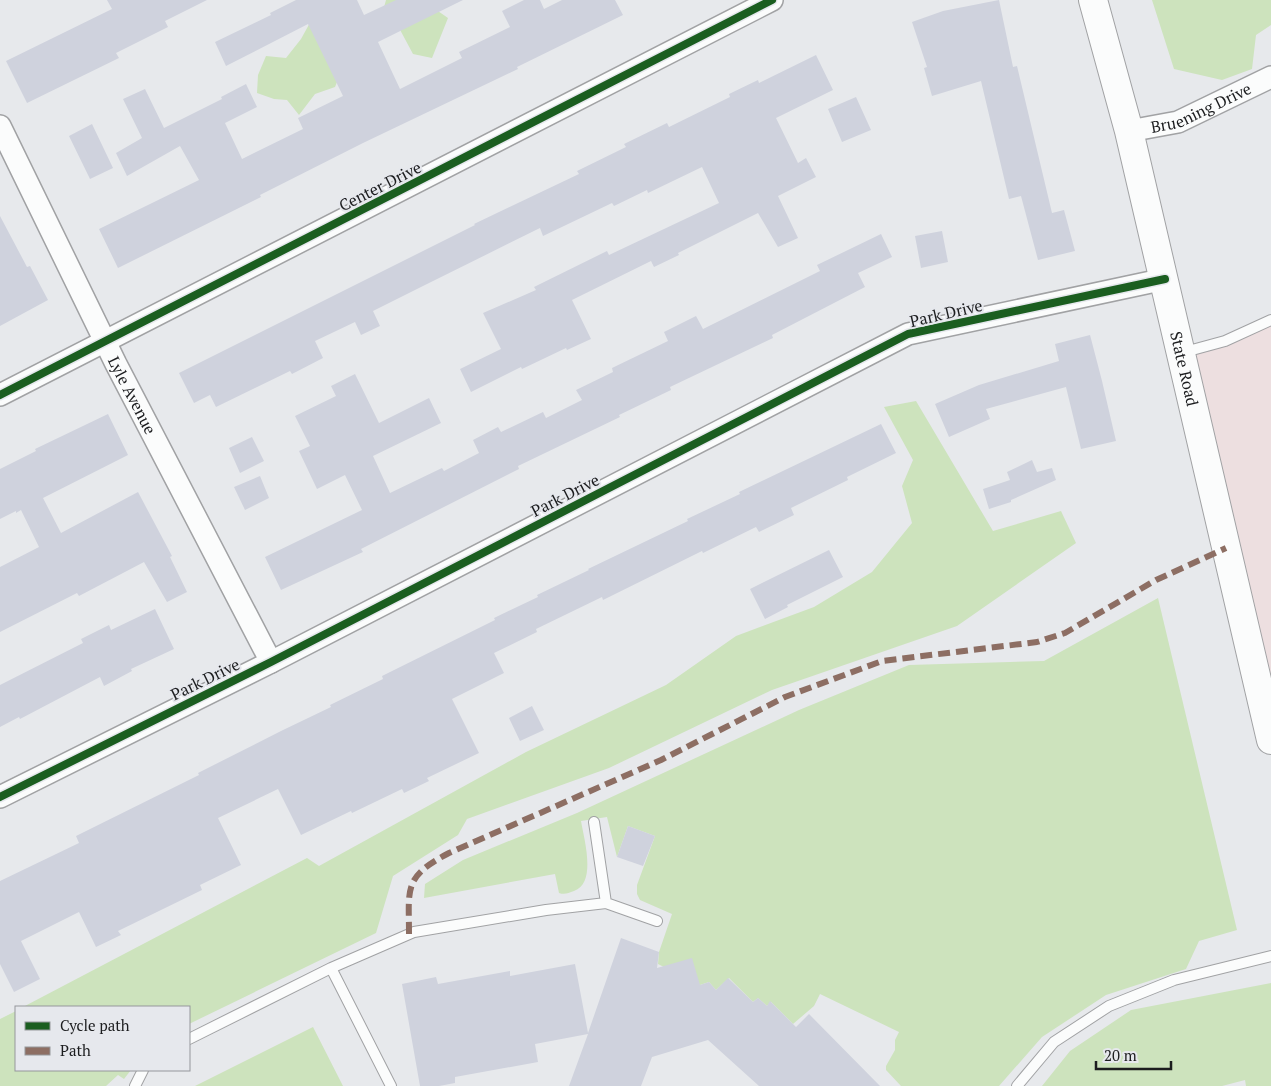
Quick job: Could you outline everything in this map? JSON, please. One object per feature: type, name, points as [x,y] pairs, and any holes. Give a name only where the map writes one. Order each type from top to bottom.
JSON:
[{"type":"main road","name":"State Road","points":[[1093,0],[1129,131],[1165,279],[1181,353],[1260,676],[1271,740]]},
{"type":"street","name":"Center Drive","points":[[0,395],[772,0]]},
{"type":"street","name":"Bruening Drive","points":[[1129,131],[1178,122],[1271,77]]},
{"type":"street","name":"Lyle Avenue","points":[[0,126],[106,342],[271,662]]},
{"type":"street","name":"Park Drive","points":[[0,797],[271,662],[908,334],[1165,279]]},
{"type":"lane","points":[[1181,353],[1225,341],[1271,320]]},
{"type":"lane","points":[[594,822],[606,903]]},
{"type":"lane","points":[[190,1038],[331,968],[414,932],[546,910],[606,903],[657,921]]},
{"type":"lane","points":[[1017,1086],[1054,1042],[1109,1006],[1174,980],[1271,956]]},
{"type":"lane","points":[[331,968],[391,1086]]},
{"type":"lane","points":[[135,1086],[142,1071]]},
{"type":"shaded area","points":[[1271,316],[1271,684],[1192,355]]},
{"type":"green space","points":[[386,0],[422,0],[448,18],[432,58],[413,54],[398,26],[349,52],[335,87],[315,94],[299,115],[287,100],[274,99],[257,93],[258,75],[266,56],[286,58],[301,39],[317,10],[355,21],[383,11]]},
{"type":"green space","points":[[1152,0],[1271,0],[1271,25],[1256,35],[1252,69],[1222,80],[1174,69]]},
{"type":"green space","points":[[916,401],[993,531],[1061,511],[1076,543],[957,626],[772,690],[609,768],[467,819],[458,835],[393,876],[376,933],[190,1024],[190,1006],[25,1006],[307,858],[319,866],[526,752],[666,685],[736,636],[814,607],[872,572],[912,523],[902,486],[913,460],[884,407]]},
{"type":"green space","points":[[1158,598],[1237,930],[1199,941],[1186,969],[1106,995],[1042,1037],[999,1086],[901,1086],[886,1070],[886,1066],[895,1050],[895,1040],[899,1032],[820,994],[814,1006],[793,1024],[771,1002],[767,1006],[758,998],[753,1002],[729,978],[716,990],[709,982],[700,985],[658,964],[659,952],[672,914],[640,900],[637,894],[637,885],[655,836],[628,826],[617,857],[607,817],[581,821],[586,849],[587,870],[581,886],[574,891],[565,894],[559,893],[555,874],[424,898],[425,884],[463,860],[577,813],[799,710],[909,665],[1044,661]]},
{"type":"green space","points":[[1271,983],[1271,1086],[1246,1086],[1245,1080],[1222,1086],[1042,1086],[1070,1051],[1131,1010]]},
{"type":"green space","points":[[15,1012],[15,1071],[130,1071],[124,1079],[118,1075],[106,1086],[0,1086],[0,1019]]},
{"type":"green space","points":[[313,1027],[343,1086],[195,1086]]},
{"type":"building","points":[[107,0],[207,0],[165,21],[168,27],[116,53],[119,58],[27,103],[6,61],[112,9]]},
{"type":"building","points":[[296,0],[357,0],[364,15],[396,0],[463,0],[378,42],[400,89],[462,58],[459,52],[510,27],[502,11],[524,0],[540,0],[544,9],[562,0],[615,0],[623,15],[517,67],[518,69],[363,143],[260,195],[261,197],[118,268],[99,229],[199,180],[180,146],[127,176],[116,153],[142,138],[123,99],[145,89],[164,128],[222,99],[221,97],[246,84],[257,107],[225,123],[242,159],[303,129],[298,118],[343,96],[308,24],[226,66],[215,42],[271,15],[270,13]]},
{"type":"building","points":[[999,0],[1013,67],[1017,66],[1052,213],[1064,210],[1075,251],[1038,260],[1021,196],[1009,199],[981,81],[932,96],[924,68],[927,67],[912,22],[943,11]]},
{"type":"building","points":[[816,55],[833,90],[776,118],[798,163],[806,158],[816,177],[778,196],[798,238],[778,247],[758,213],[654,267],[651,261],[572,300],[591,339],[567,350],[566,348],[522,369],[521,367],[471,392],[460,369],[501,349],[483,313],[536,290],[534,287],[607,251],[609,255],[719,203],[702,167],[648,193],[647,190],[614,206],[612,203],[543,236],[540,228],[373,311],[380,326],[361,335],[355,322],[315,341],[323,358],[292,374],[290,371],[216,407],[210,395],[194,403],[179,373],[474,224],[579,174],[577,171],[626,147],[624,144],[667,123],[669,127],[730,97],[729,94],[758,80],[759,83]]},
{"type":"building","points":[[856,97],[871,130],[842,142],[828,109]]},
{"type":"building","points":[[92,124],[113,168],[90,179],[69,136]]},
{"type":"building","points":[[0,216],[27,267],[30,266],[48,300],[0,326]]},
{"type":"building","points":[[942,231],[948,262],[921,268],[915,236]]},
{"type":"building","points":[[881,234],[892,257],[858,273],[865,287],[772,335],[773,338],[670,387],[671,390],[619,415],[620,417],[518,466],[519,469],[361,549],[363,552],[281,590],[265,557],[362,510],[345,475],[317,489],[299,451],[310,446],[295,416],[336,396],[331,386],[355,374],[379,423],[429,398],[441,423],[373,456],[390,493],[442,468],[444,471],[479,453],[473,440],[498,427],[501,432],[543,412],[546,418],[582,400],[576,390],[613,372],[612,368],[668,341],[664,332],[696,316],[703,329],[820,271],[817,265]]},
{"type":"building","points":[[1090,335],[1116,441],[1081,449],[1066,387],[986,409],[990,419],[949,437],[935,404],[979,385],[1059,361],[1055,344]]},
{"type":"building","points":[[108,414],[128,455],[43,498],[61,533],[138,492],[172,556],[170,557],[187,592],[167,602],[144,562],[79,596],[77,593],[0,632],[0,567],[39,547],[21,510],[0,519],[0,469],[36,451],[35,449]]},
{"type":"building","points":[[881,424],[896,453],[847,477],[848,480],[791,508],[794,515],[759,532],[756,527],[703,553],[702,551],[603,600],[602,597],[536,629],[537,632],[494,653],[504,673],[452,699],[479,753],[427,778],[429,781],[404,793],[402,789],[301,835],[278,789],[218,818],[241,865],[200,885],[202,890],[118,931],[121,935],[96,947],[79,912],[21,941],[40,979],[14,992],[0,964],[0,881],[79,843],[76,836],[331,707],[330,705],[383,679],[382,676],[495,620],[494,618],[538,597],[537,595],[688,521],[687,519],[740,494],[739,492]]},
{"type":"building","points":[[252,437],[264,461],[240,473],[229,448]]},
{"type":"building","points":[[1032,460],[1037,472],[1052,468],[1056,480],[1011,500],[1011,502],[989,509],[983,489],[1010,480],[1007,472]]},
{"type":"building","points":[[260,476],[269,498],[245,510],[234,487]]},
{"type":"building","points":[[829,550],[843,577],[787,605],[788,607],[765,619],[750,589]]},
{"type":"building","points":[[155,609],[174,649],[131,669],[132,671],[104,686],[100,677],[20,719],[19,717],[0,727],[0,685],[83,643],[81,639],[109,625],[111,630]]},
{"type":"building","points":[[532,706],[544,730],[520,741],[509,718]]},
{"type":"building","points":[[628,826],[655,836],[643,866],[617,857]]},
{"type":"building","points":[[621,938],[659,952],[657,968],[692,958],[700,985],[709,982],[716,990],[728,978],[753,1002],[758,998],[767,1006],[770,1001],[796,1027],[809,1014],[880,1086],[759,1086],[708,1040],[652,1057],[641,1086],[569,1086],[588,1034],[535,1044],[538,1062],[455,1077],[455,1083],[439,1086],[420,1086],[402,984],[436,977],[438,984],[510,971],[510,976],[575,964],[588,1033]]},
{"type":"marked path","points":[[409,934],[409,905],[412,885],[423,869],[449,853],[661,760],[785,697],[882,661],[1037,642],[1065,633],[1156,580],[1226,548]]},
{"type":"cycle path","points":[[0,395],[772,0]]},
{"type":"cycle path","points":[[0,797],[271,662],[908,334],[1165,279]]}]
